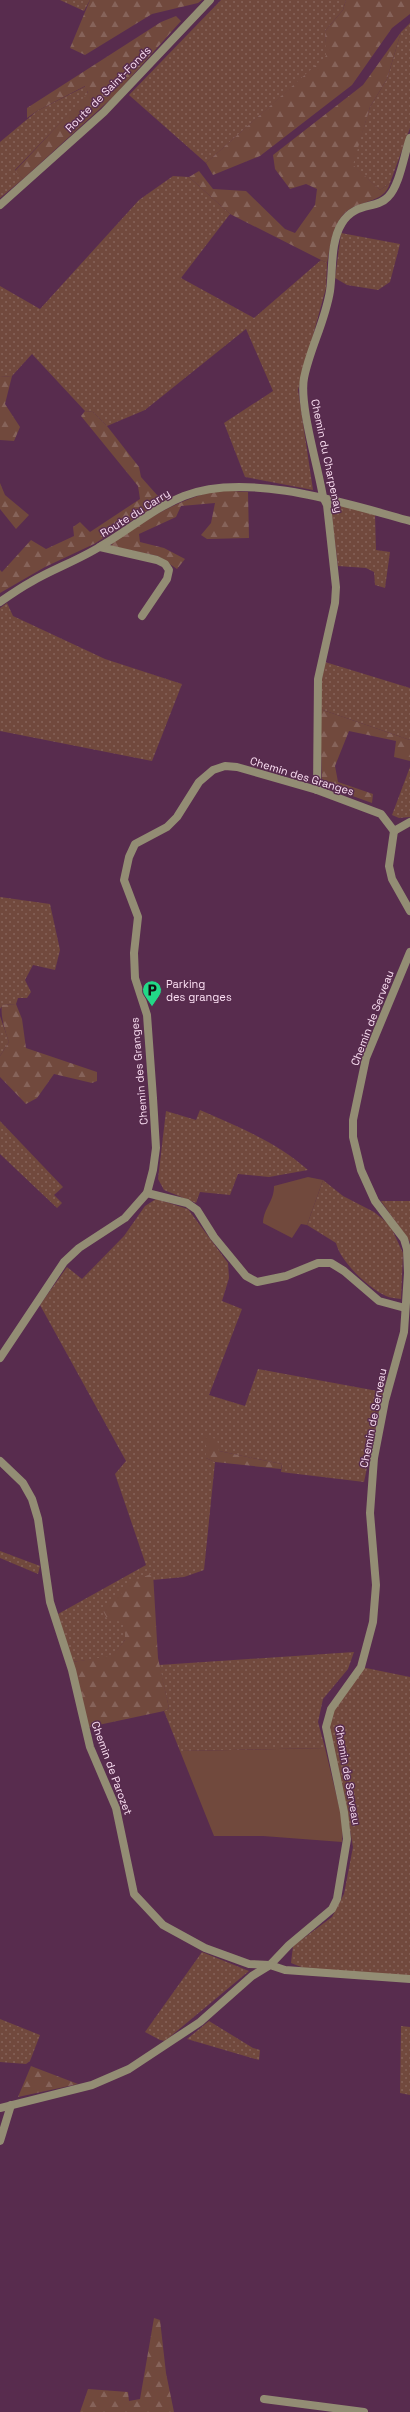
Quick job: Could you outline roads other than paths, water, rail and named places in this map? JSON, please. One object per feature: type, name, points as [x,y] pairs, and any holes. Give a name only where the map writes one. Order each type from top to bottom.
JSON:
[{"type":"street","name":"Route de Saint-Fonds","points":[[0,205],[104,112],[210,0]]},
{"type":"street","name":"Chemin du Charpenay","points":[[317,790],[318,679],[335,603],[336,587],[327,505],[323,497],[303,394],[304,379],[323,324],[330,293],[335,242],[341,225],[348,215],[359,207],[383,200],[388,197],[395,185],[410,138]]},
{"type":"street","name":"Route du Carry","points":[[0,602],[30,582],[100,547],[155,511],[185,496],[213,489],[275,489],[323,497],[410,521]]},
{"type":"street","points":[[100,547],[157,560],[165,564],[168,570],[167,579],[142,616]]},
{"type":"street","name":"Chemin des Granges","points":[[0,1358],[64,1262],[79,1248],[125,1218],[147,1193],[153,1170],[156,1148],[147,1015],[135,978],[134,953],[138,917],[124,880],[129,857],[135,844],[167,827],[199,782],[213,770],[225,766],[237,767],[317,790],[381,814],[394,831]]},
{"type":"street","points":[[410,822],[394,831],[389,866],[392,879],[410,911]]},
{"type":"street","name":"Chemin de Serveau","points":[[0,2108],[92,2085],[129,2070],[200,2022],[252,1976],[270,1965],[289,1945],[325,1917],[337,1899],[347,1838],[344,1812],[326,1727],[331,1709],[362,1667],[373,1622],[376,1586],[370,1513],[374,1458],[385,1401],[404,1332],[407,1249],[404,1239],[394,1224],[375,1201],[361,1170],[353,1137],[354,1120],[366,1058],[410,952]]},
{"type":"street","points":[[147,1193],[176,1199],[197,1210],[214,1237],[246,1276],[258,1282],[286,1276],[318,1263],[331,1263],[344,1271],[379,1301],[405,1308]]},
{"type":"street","name":"Chemin de Parozet","points":[[0,1461],[23,1482],[32,1499],[38,1519],[50,1602],[72,1670],[90,1747],[116,1808],[134,1894],[163,1925],[205,1948],[249,1964],[270,1965],[285,1970],[410,1979]]},
{"type":"street","points":[[0,2141],[11,2105]]},
{"type":"street","points":[[264,2399],[364,2412]]},
{"type":"place","name":"Parking des granges","points":[[152,1007]]}]
